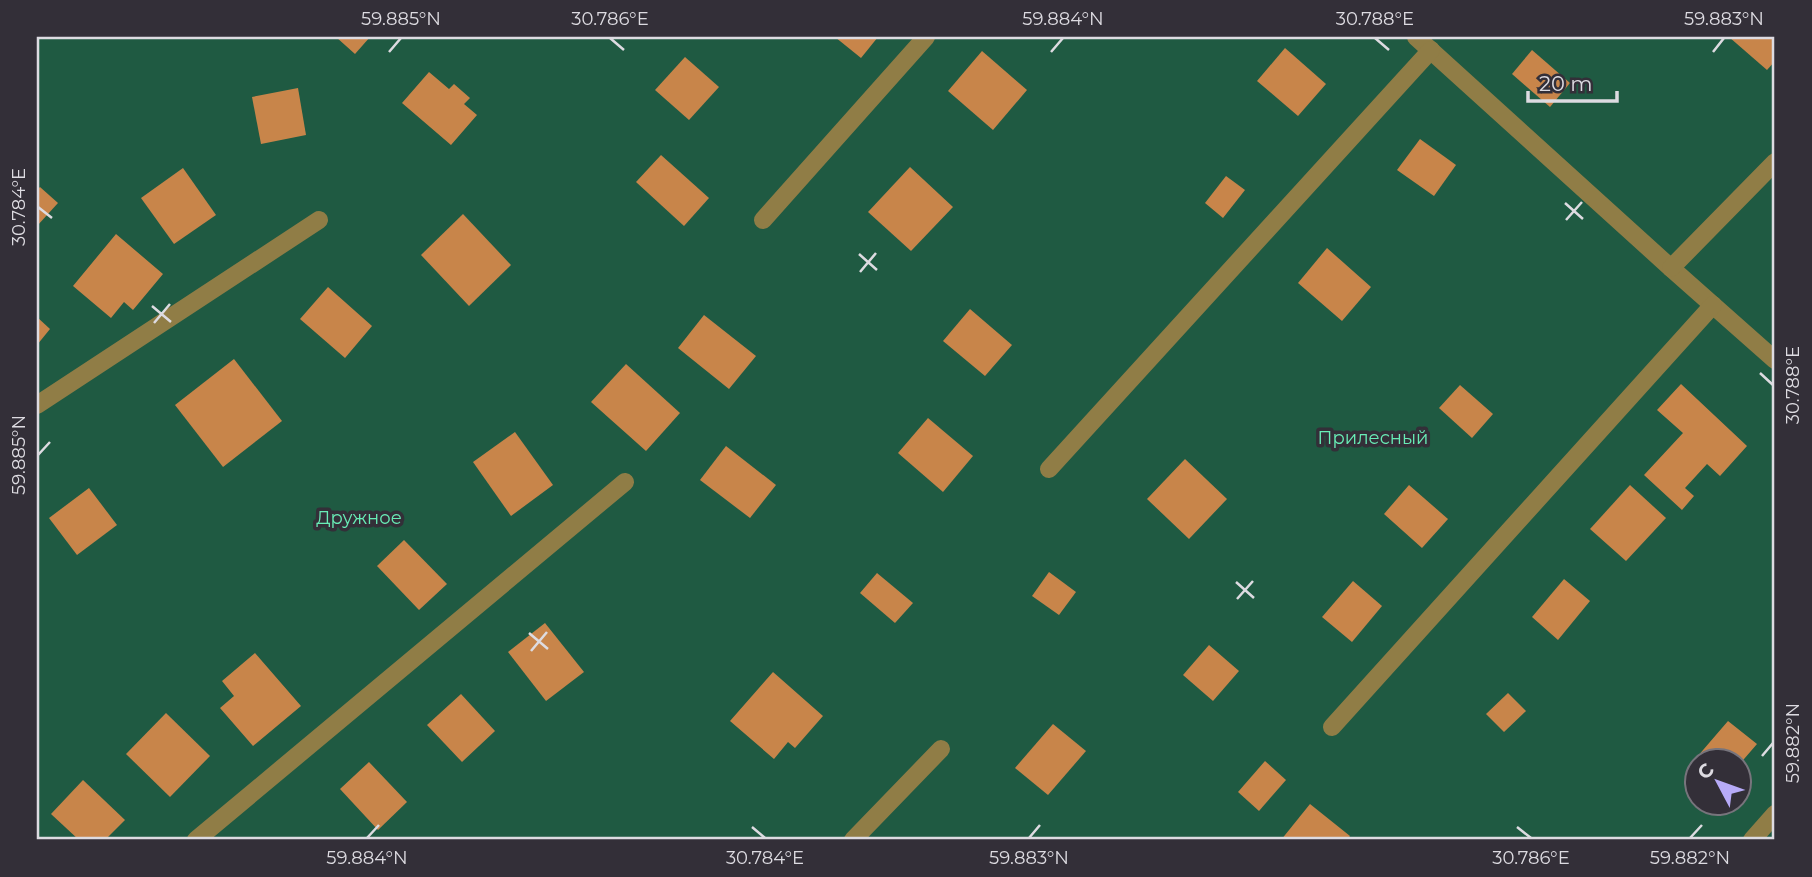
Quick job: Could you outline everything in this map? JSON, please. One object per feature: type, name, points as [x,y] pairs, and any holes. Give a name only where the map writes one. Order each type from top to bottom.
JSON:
[{"type":"street","points":[[763,220],[926,37]]},
{"type":"street","points":[[1416,37],[1775,360]]},
{"type":"street","points":[[1049,469],[1431,50]]},
{"type":"street","points":[[1671,268],[1775,162]]},
{"type":"street","points":[[37,405],[319,220]]},
{"type":"street","points":[[1332,727],[1713,305]]},
{"type":"street","points":[[197,840],[625,482]]},
{"type":"street","points":[[853,840],[941,750]]},
{"type":"street","points":[[1752,840],[1775,814]]},
{"type":"green space","points":[[37,37],[1775,37],[1775,840],[37,840]]},
{"type":"building","points":[[336,37],[370,37],[355,54]]},
{"type":"building","points":[[835,37],[878,37],[861,58]]},
{"type":"building","points":[[1729,37],[1775,37],[1775,61],[1767,70]]},
{"type":"building","points":[[1285,48],[1326,84],[1298,116],[1257,81]]},
{"type":"building","points":[[1532,50],[1570,83],[1550,107],[1512,74]]},
{"type":"building","points":[[982,51],[1027,90],[993,130],[948,91]]},
{"type":"building","points":[[685,57],[719,87],[689,120],[655,90]]},
{"type":"building","points":[[429,72],[449,89],[454,84],[470,98],[464,104],[477,115],[451,145],[402,103]]},
{"type":"building","points":[[298,88],[306,135],[261,144],[252,97]]},
{"type":"building","points":[[1420,139],[1456,165],[1434,196],[1397,170]]},
{"type":"building","points":[[661,155],[709,198],[684,226],[636,182]]},
{"type":"building","points":[[910,167],[953,207],[911,251],[868,212]]},
{"type":"building","points":[[183,168],[216,215],[174,244],[141,198]]},
{"type":"building","points":[[1226,176],[1245,190],[1223,218],[1205,203]]},
{"type":"building","points":[[40,187],[58,203],[37,226],[37,190]]},
{"type":"building","points":[[463,214],[511,265],[469,306],[421,255]]},
{"type":"building","points":[[116,234],[163,274],[133,310],[124,302],[111,318],[73,286]]},
{"type":"building","points":[[1327,248],[1371,287],[1342,321],[1298,283]]},
{"type":"building","points":[[328,287],[372,326],[345,358],[300,319]]},
{"type":"building","points":[[970,309],[1012,345],[985,376],[943,341]]},
{"type":"building","points":[[704,315],[756,356],[729,389],[678,348]]},
{"type":"building","points":[[37,317],[50,329],[37,345]]},
{"type":"building","points":[[234,359],[282,421],[223,467],[175,405]]},
{"type":"building","points":[[626,364],[680,413],[646,451],[591,402]]},
{"type":"building","points":[[1681,384],[1747,446],[1720,476],[1707,464],[1685,488],[1694,496],[1682,510],[1644,475],[1683,433],[1657,410]]},
{"type":"building","points":[[1460,385],[1493,414],[1472,438],[1439,408]]},
{"type":"building","points":[[928,418],[973,456],[943,492],[898,453]]},
{"type":"building","points":[[515,432],[553,485],[511,516],[473,462]]},
{"type":"building","points":[[726,446],[776,485],[750,518],[700,480]]},
{"type":"building","points":[[1185,459],[1227,499],[1189,539],[1147,499]]},
{"type":"building","points":[[1409,485],[1448,519],[1422,548],[1384,514]]},
{"type":"building","points":[[1630,485],[1666,518],[1626,561],[1590,529]]},
{"type":"building","points":[[89,488],[117,525],[77,555],[49,518]]},
{"type":"building","points":[[404,540],[447,584],[419,610],[377,566]]},
{"type":"building","points":[[1049,572],[1076,592],[1059,615],[1032,596]]},
{"type":"building","points":[[877,573],[913,603],[895,623],[860,593]]},
{"type":"building","points":[[1564,579],[1590,601],[1558,640],[1532,617]]},
{"type":"building","points":[[1353,581],[1382,606],[1352,642],[1322,617]]},
{"type":"building","points":[[545,623],[584,672],[546,701],[508,652]]},
{"type":"building","points":[[1209,645],[1239,671],[1213,701],[1183,675]]},
{"type":"building","points":[[255,653],[301,706],[253,746],[220,708],[234,696],[222,681]]},
{"type":"building","points":[[773,672],[823,716],[795,748],[788,742],[774,759],[730,721]]},
{"type":"building","points":[[1508,693],[1526,711],[1504,732],[1486,714]]},
{"type":"building","points":[[461,694],[495,731],[462,762],[427,725]]},
{"type":"building","points":[[166,713],[210,756],[170,797],[126,754]]},
{"type":"building","points":[[1728,721],[1757,744],[1752,750],[1705,748]]},
{"type":"building","points":[[1053,724],[1086,751],[1048,795],[1015,768]]},
{"type":"building","points":[[1265,761],[1286,780],[1259,811],[1238,792]]},
{"type":"building","points":[[369,762],[407,802],[378,830],[340,789]]},
{"type":"building","points":[[83,780],[125,820],[105,840],[79,840],[51,814]]},
{"type":"building","points":[[1310,804],[1350,836],[1347,840],[1281,840]]},
{"type":"park label","name":"Прилесный","points":[[1373,438]]},
{"type":"park label","name":"Дружное","points":[[359,518]]}]
